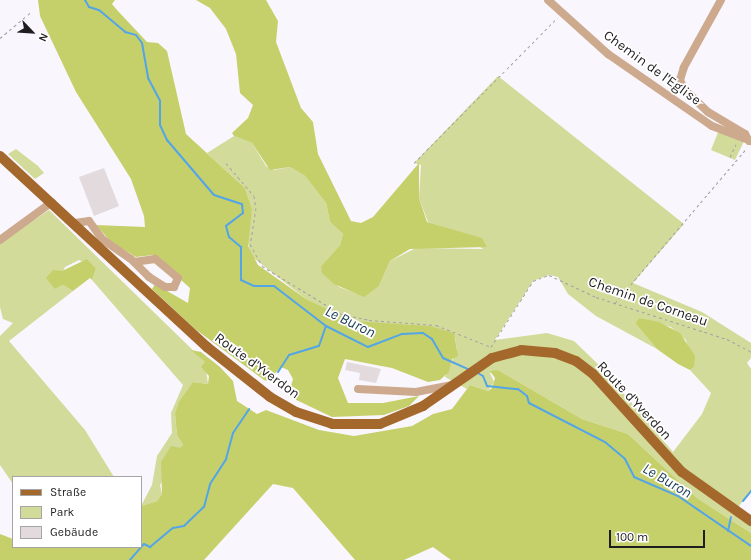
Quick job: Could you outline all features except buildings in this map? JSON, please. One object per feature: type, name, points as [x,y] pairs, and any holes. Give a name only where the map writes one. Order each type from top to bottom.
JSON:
[{"type":"main road","name":"Route d'Yverdon","points":[[0,156],[75,223],[207,347],[270,397],[304,416],[332,424],[380,424],[423,406],[494,352],[535,350],[576,362],[604,385],[682,472],[749,520]]},
{"type":"lane","name":"Chemin de l'Eglise","points":[[548,0],[614,57],[712,126],[739,138],[750,141]]},
{"type":"lane","points":[[721,0],[684,67],[680,80],[684,89],[708,112],[745,134],[750,141]]},
{"type":"lane","points":[[0,240],[52,202]]},
{"type":"lane","points":[[75,223],[89,221],[102,239],[165,287],[174,286],[178,278],[155,258],[134,262]]},
{"type":"lane","points":[[358,389],[416,392],[452,385]]},
{"type":"path","points":[[0,38],[31,12]]},
{"type":"path","points":[[414,163],[550,22],[565,15]]},
{"type":"path","points":[[730,157],[739,138]]},
{"type":"path","points":[[615,303],[733,168],[750,141]]},
{"type":"path","points":[[226,163],[254,196],[256,208],[250,244],[262,266],[341,314],[369,320],[436,325],[494,352]]},
{"type":"path","name":"Chemin de Corneau","points":[[494,352],[531,284],[540,276],[558,277],[615,303],[727,339],[751,352]]},
{"type":"green space","points":[[38,0],[115,0],[112,4],[147,42],[158,43],[167,51],[186,134],[245,188],[252,209],[248,246],[258,265],[306,299],[352,321],[430,326],[454,333],[458,356],[452,359],[449,372],[440,380],[428,382],[392,368],[345,359],[338,378],[348,403],[383,403],[419,396],[409,406],[384,415],[332,417],[288,396],[293,379],[288,370],[281,367],[268,381],[264,380],[195,329],[152,289],[155,284],[188,303],[190,288],[153,255],[136,257],[111,242],[96,225],[145,227],[144,216],[131,179],[76,92],[40,16]]},
{"type":"green space","points":[[196,0],[266,0],[278,21],[276,42],[301,108],[313,122],[318,154],[351,221],[361,223],[373,217],[419,163],[419,198],[427,222],[482,238],[487,247],[410,249],[390,261],[379,286],[364,297],[334,284],[322,273],[321,266],[340,245],[343,234],[330,222],[326,203],[305,176],[290,167],[270,170],[252,143],[234,136],[232,133],[248,118],[253,105],[240,93],[236,54],[226,29],[210,8]]},
{"type":"green space","points":[[498,76],[684,224],[633,283],[702,312],[751,343],[751,358],[747,363],[751,369],[751,491],[735,511],[751,521],[751,533],[697,498],[628,434],[582,419],[498,370],[490,373],[494,382],[488,391],[470,385],[467,389],[445,377],[457,350],[455,338],[414,325],[369,324],[341,317],[306,299],[251,256],[247,239],[252,209],[245,188],[207,153],[234,136],[252,143],[266,166],[274,170],[290,167],[305,176],[326,203],[330,222],[343,234],[340,245],[321,266],[339,287],[358,294],[379,286],[390,261],[416,248],[483,249],[461,233],[428,222],[419,198],[421,165],[414,163]],"holes":[[[549,275],[558,277],[568,294],[596,316],[657,349],[635,323],[639,318],[671,327],[686,340],[694,367],[690,370],[711,393],[702,414],[673,452],[603,369],[574,341],[547,333],[495,340],[533,281]]]},
{"type":"green space","points":[[719,130],[745,139],[735,160],[711,150]]},
{"type":"green space","points":[[16,149],[38,166],[44,173],[35,179],[8,154]]},
{"type":"green space","points":[[49,210],[205,362],[208,384],[193,382],[175,414],[177,435],[183,445],[160,485],[162,494],[157,501],[142,506],[152,485],[157,456],[172,433],[171,413],[183,385],[92,280],[96,269],[79,260],[65,267],[55,289],[63,285],[73,291],[9,341],[85,430],[113,476],[12,476],[12,483],[0,465],[0,336],[13,323],[3,319],[0,307],[0,243]]},
{"type":"green space","points":[[87,259],[96,269],[92,280],[90,278],[73,291],[63,285],[55,289],[46,278],[53,270],[62,271]]},
{"type":"green space","points":[[639,318],[659,322],[680,333],[695,356],[694,367],[690,370],[678,364],[657,349],[635,323]]},
{"type":"green space","points":[[191,350],[201,352],[220,367],[233,381],[237,401],[257,414],[266,410],[319,430],[354,436],[412,426],[433,414],[452,409],[470,385],[488,391],[492,388],[495,378],[490,371],[498,370],[582,419],[628,434],[697,498],[751,533],[751,560],[451,560],[433,547],[404,560],[355,560],[293,488],[273,484],[204,560],[0,560],[0,534],[12,539],[12,548],[142,548],[142,506],[157,501],[162,494],[161,462],[171,446],[180,448],[183,445],[177,435],[175,414],[179,402],[193,382],[208,384],[209,376],[201,367],[205,362]]},
{"type":"waterway","name":"Le Buron","points":[[85,0],[89,7],[99,10],[125,32],[136,35],[142,43],[148,78],[160,101],[160,125],[167,140],[214,195],[242,204],[243,213],[226,226],[229,237],[241,247],[241,280],[254,286],[274,286],[326,326],[368,347],[402,334],[423,333],[432,339],[443,358],[470,370]]},
{"type":"waterway","points":[[278,372],[289,355],[319,346],[326,326]]},
{"type":"waterway","name":"Le Buron","points":[[476,372],[483,376],[487,386],[518,389],[527,396],[529,403],[605,442],[625,459],[634,477],[678,496],[751,546]]},
{"type":"waterway","points":[[142,546],[144,544],[150,547],[173,528],[184,526],[204,507],[210,484],[226,459],[233,433],[249,409]]},
{"type":"waterway","points":[[743,501],[751,491]]},
{"type":"waterway","points":[[728,531],[731,517]]},
{"type":"waterway","points":[[130,560],[140,548]]}]
